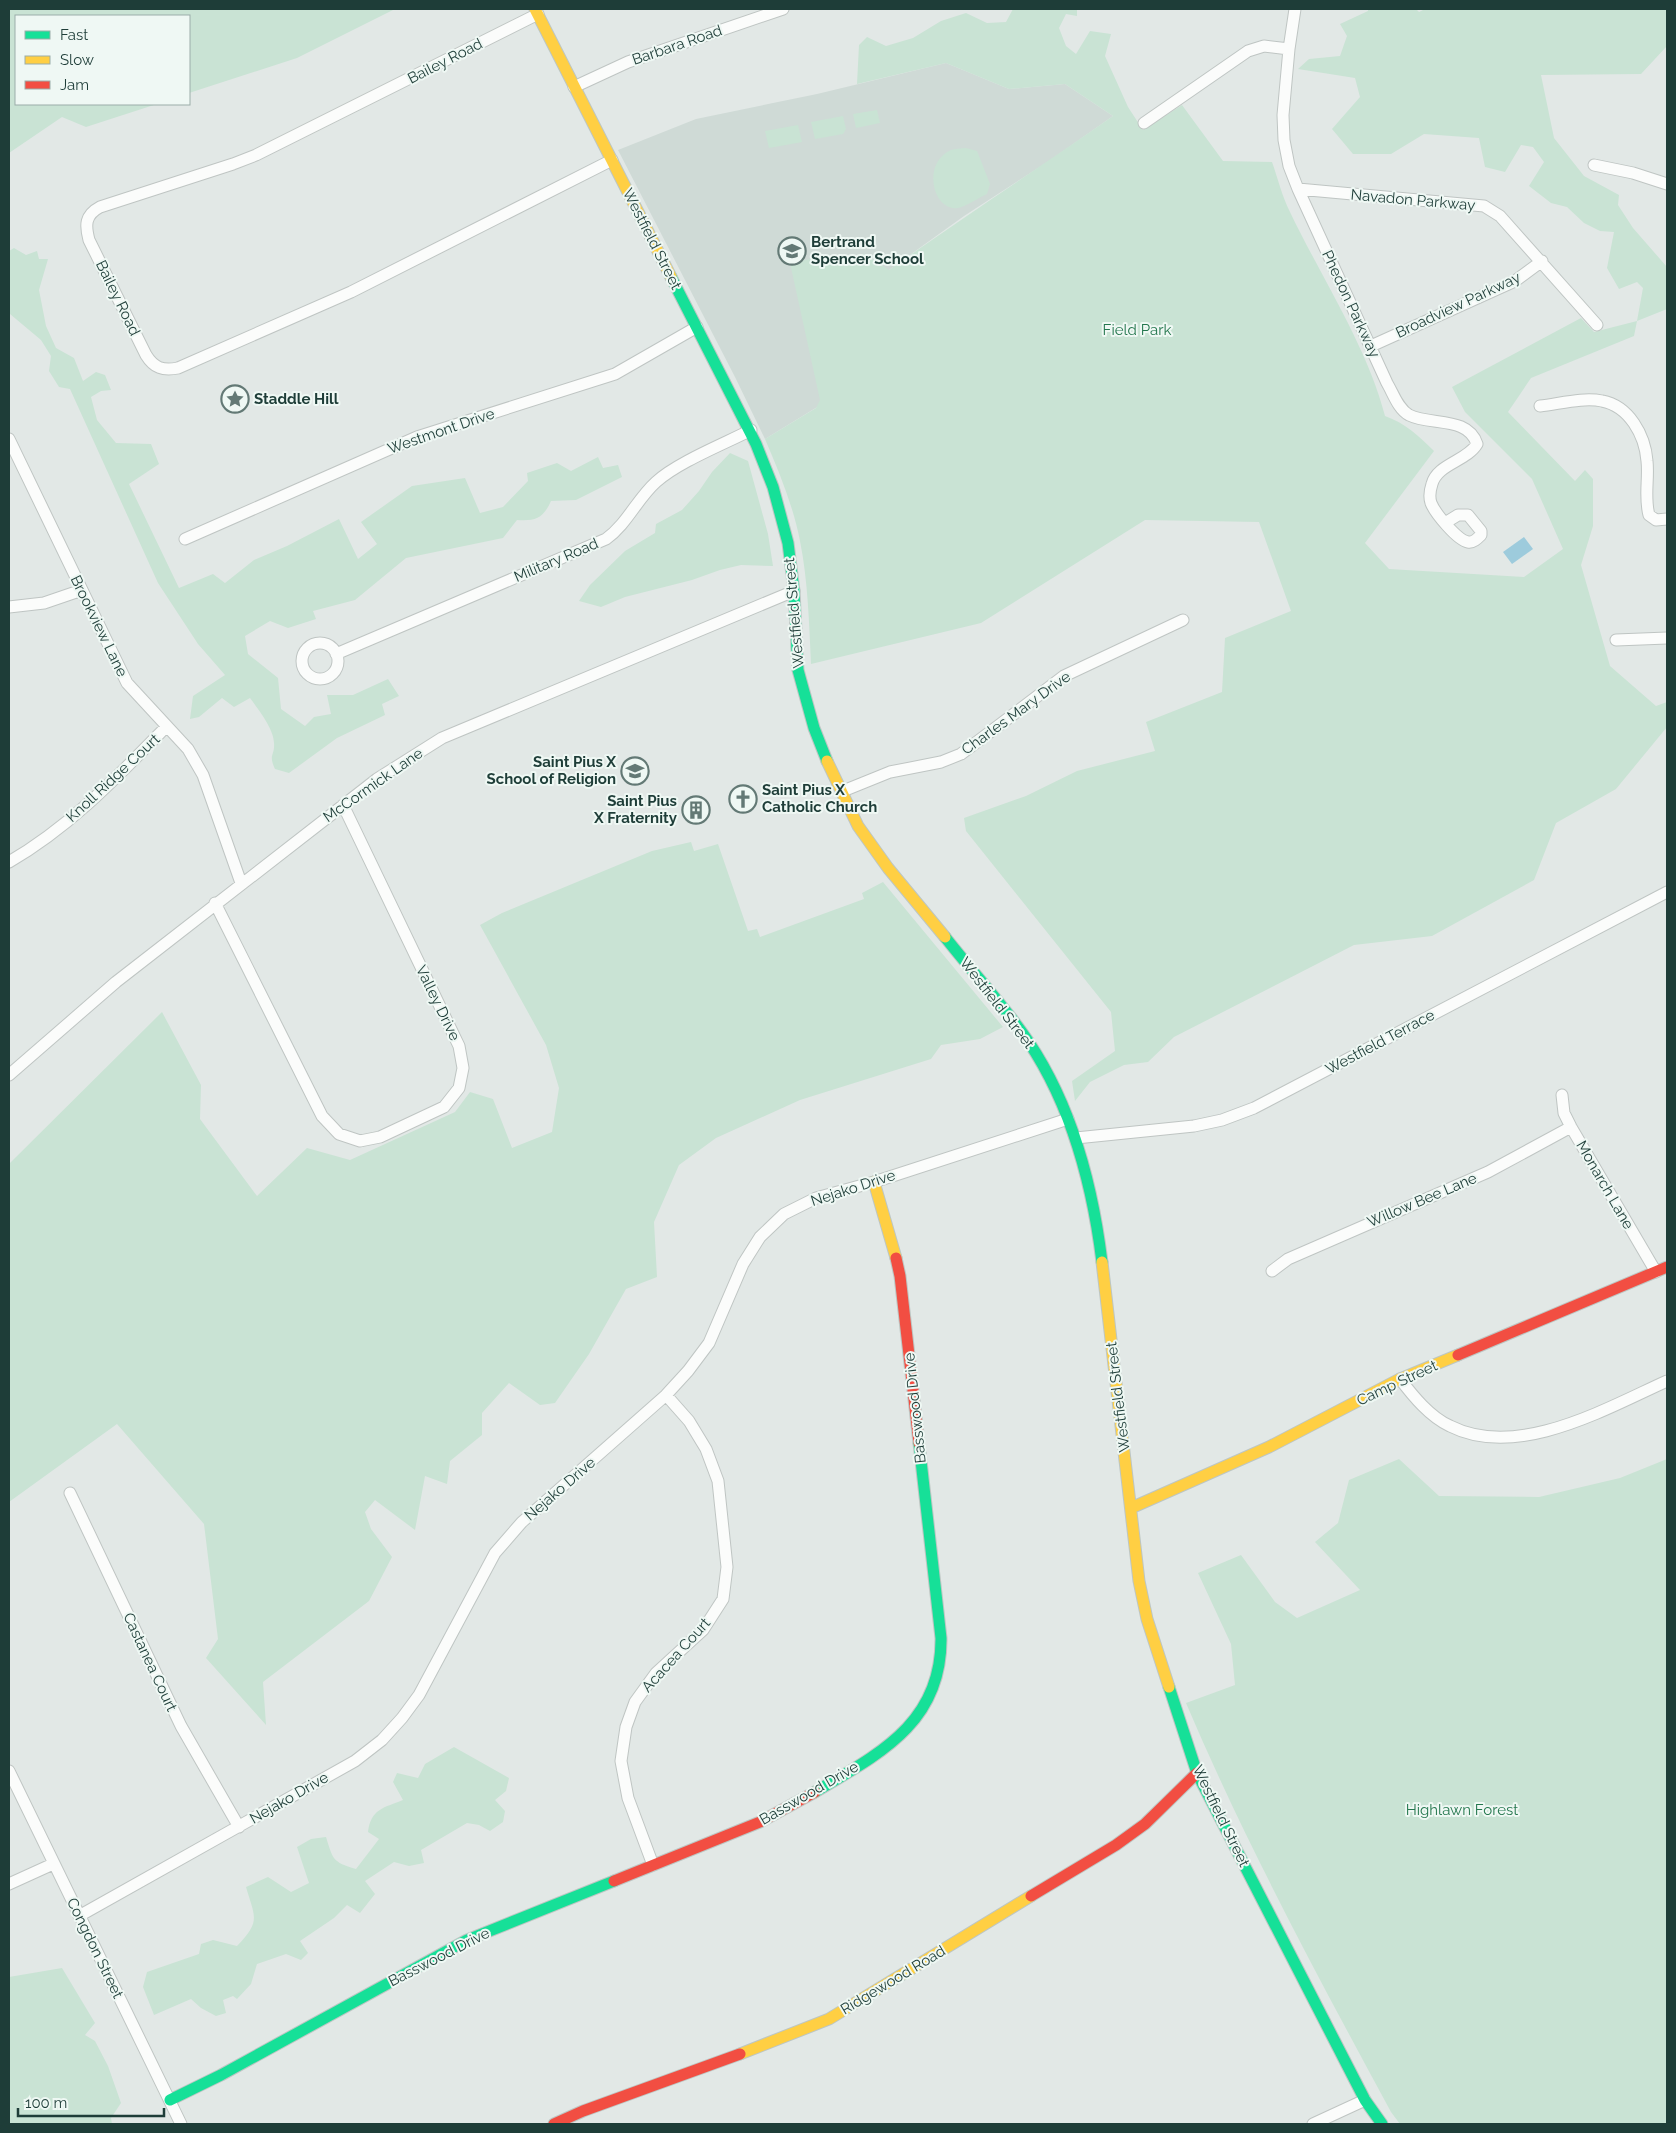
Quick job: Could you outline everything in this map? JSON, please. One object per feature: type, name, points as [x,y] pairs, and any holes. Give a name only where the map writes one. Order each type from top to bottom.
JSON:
[{"type":"main road","name":"Westfield Street","points":[[536,11],[751,430],[773,487],[788,543],[794,590],[798,670],[821,748],[843,791],[853,817],[871,846],[1022,1032],[1048,1074],[1076,1138],[1092,1196],[1098,1229],[1139,1581],[1147,1618],[1197,1773],[1365,2100],[1382,2124]]},
{"type":"main road","name":"Basswood Drive","points":[[170,2100],[221,2075],[467,1940],[760,1822],[791,1807],[889,1747],[911,1728],[930,1698],[940,1667],[941,1638],[900,1276],[874,1182]]},
{"type":"main road","name":"Camp Street","points":[[1131,1508],[1269,1447],[1400,1379],[1667,1267]]},
{"type":"main road","name":"Ridgewood Road","points":[[554,2124],[583,2111],[792,2035],[829,2018],[1116,1845],[1145,1824],[1197,1773]]},
{"type":"street","name":"Barbara Road","points":[[574,87],[628,62],[782,9]]},
{"type":"street","name":"Phedon Parkway","points":[[1295,9],[1283,115],[1284,140],[1289,166],[1298,189],[1396,399],[1408,414],[1466,428],[1475,437],[1477,444],[1474,450],[1440,472],[1432,482],[1431,503],[1445,522]]},
{"type":"street","name":"Bailey Road","points":[[536,11],[256,155],[92,211],[86,223],[89,240],[146,355],[152,364],[159,369],[169,370],[178,368],[351,292],[612,160]]},
{"type":"street","points":[[1144,123],[1248,52],[1264,46],[1289,49]]},
{"type":"street","points":[[1594,165],[1633,173],[1667,184]]},
{"type":"street","name":"Navadon Parkway","points":[[1298,189],[1484,206],[1500,216],[1597,325]]},
{"type":"street","name":"Broadview Parkway","points":[[1371,346],[1515,281],[1542,261]]},
{"type":"street","name":"Westmont Drive","points":[[185,539],[417,437],[615,374],[698,327]]},
{"type":"street","points":[[1540,406],[1597,401],[1614,405],[1624,412],[1638,428],[1644,443],[1647,460],[1646,502],[1649,514],[1656,520],[1667,519]]},
{"type":"street","name":"Military Road","points":[[336,654],[606,539],[623,524],[640,500],[661,478],[751,430]]},
{"type":"street","name":"Brookview Lane","points":[[9,439],[127,683],[188,749],[203,775],[241,883]]},
{"type":"street","points":[[9,607],[44,603],[82,590]]},
{"type":"street","name":"McCormick Lane","points":[[9,1075],[116,982],[215,903],[377,779],[442,738],[794,590]]},
{"type":"street","name":"Charles Mary Drive","points":[[843,791],[890,772],[941,762],[961,754],[1064,676],[1183,620]]},
{"type":"street","points":[[1616,640],[1667,638]]},
{"type":"street","name":"Knoll Ridge Court","points":[[9,862],[33,848],[94,799],[166,727]]},
{"type":"street","name":"Valley Drive","points":[[215,903],[322,1116],[339,1134],[360,1141],[380,1136],[444,1107],[459,1088],[462,1068],[459,1046],[343,805]]},
{"type":"street","name":"Westfield Terrace","points":[[1076,1138],[1194,1126],[1222,1120],[1254,1108],[1667,892]]},
{"type":"street","name":"Monarch Lane","points":[[1562,1095],[1564,1113],[1571,1127],[1656,1272]]},
{"type":"street","name":"Nejako Drive","points":[[79,1916],[355,1761],[382,1740],[402,1718],[418,1695],[495,1553],[522,1522],[666,1395],[688,1371],[709,1342],[743,1264],[760,1237],[784,1214],[816,1198],[874,1182],[1068,1119]]},
{"type":"street","name":"Willow Bee Lane","points":[[1272,1271],[1288,1259],[1488,1172],[1571,1127]]},
{"type":"street","points":[[1400,1379],[1412,1395],[1448,1426],[1470,1435],[1494,1437],[1537,1434],[1568,1425],[1667,1381]]},
{"type":"street","name":"Acacea Court","points":[[654,1865],[628,1798],[621,1761],[626,1727],[635,1702],[656,1673],[703,1630],[723,1599],[727,1567],[718,1481],[706,1449],[689,1421],[666,1395]]},
{"type":"street","name":"Castanea Court","points":[[70,1493],[181,1726],[239,1827]]},
{"type":"street","name":"Congdon Street","points":[[9,1771],[182,2124]]},
{"type":"street","points":[[9,1884],[53,1864]]},
{"type":"street","points":[[1313,2124],[1365,2100]]},
{"type":"shaded area","name":"Bertrand Spencer School","points":[[946,63],[1009,89],[1065,84],[1113,116],[1049,161],[964,216],[889,270],[827,401],[765,439],[618,150],[696,119],[817,94]]},
{"type":"green space","points":[[9,9],[395,9],[297,58],[190,93],[190,15],[15,15],[15,105],[154,105],[86,127],[62,117],[9,153]]},
{"type":"green space","name":"Field Park","points":[[1013,9],[1077,9],[1077,16],[1066,14],[1059,28],[1066,46],[1076,54],[1090,31],[1111,34],[1105,56],[1128,107],[1143,130],[1182,105],[1223,161],[1272,162],[1290,212],[1367,364],[1385,416],[1399,422],[1434,451],[1365,543],[1389,569],[1524,577],[1563,549],[1532,479],[1465,412],[1452,387],[1581,318],[1594,332],[1637,321],[1634,336],[1531,378],[1508,412],[1575,481],[1585,470],[1593,479],[1593,526],[1581,565],[1610,666],[1656,706],[1667,702],[1667,727],[1616,789],[1556,823],[1534,880],[1432,936],[1354,945],[1174,1037],[1148,1062],[1124,1065],[1090,1082],[1075,1101],[1072,1081],[1115,1051],[1111,1012],[966,831],[964,818],[1026,796],[1077,771],[1155,751],[1146,722],[1222,692],[1225,638],[1291,611],[1259,522],[1145,520],[981,623],[811,664],[809,618],[800,541],[790,502],[765,439],[816,408],[820,400],[790,263],[831,255],[833,261],[864,254],[889,270],[1113,116],[1065,84],[1009,89],[946,63],[857,84],[859,45],[867,37],[886,46],[913,38],[941,21],[966,13],[987,23],[1006,22]]},
{"type":"green space","points":[[1368,9],[1416,9],[1419,12],[1425,9],[1667,9],[1667,46],[1641,74],[1541,75],[1554,138],[1584,176],[1619,195],[1618,205],[1633,228],[1667,267],[1667,309],[1637,321],[1643,288],[1637,282],[1619,289],[1607,268],[1614,232],[1600,231],[1584,223],[1567,207],[1551,203],[1529,186],[1544,162],[1533,147],[1521,145],[1505,172],[1485,167],[1479,138],[1424,134],[1391,154],[1353,154],[1332,129],[1360,97],[1355,78],[1298,69],[1309,59],[1340,56],[1347,36],[1340,24],[1368,11]]},
{"type":"green space","points":[[877,110],[880,123],[856,128],[853,114]]},
{"type":"green space","points":[[843,116],[846,129],[843,134],[815,139],[811,122]]},
{"type":"green space","points":[[798,125],[802,142],[769,148],[765,131]]},
{"type":"green space","points":[[966,148],[977,151],[990,184],[987,194],[961,207],[949,207],[937,195],[933,175],[936,165],[942,156],[951,150]]},
{"type":"green space","points":[[14,248],[26,255],[37,251],[39,259],[48,259],[39,290],[46,326],[56,348],[74,358],[83,381],[96,372],[105,375],[111,390],[101,391],[91,397],[97,420],[116,443],[151,444],[159,464],[129,484],[179,588],[213,574],[225,583],[254,560],[287,546],[339,519],[358,559],[377,544],[361,522],[412,486],[465,478],[480,513],[503,507],[528,481],[527,473],[557,463],[571,471],[598,457],[603,468],[618,465],[622,477],[576,500],[551,501],[545,512],[538,518],[517,520],[503,538],[406,558],[355,600],[313,611],[316,619],[288,628],[270,621],[245,636],[248,654],[278,678],[281,709],[305,726],[314,717],[331,714],[327,695],[353,695],[388,679],[399,696],[382,704],[385,715],[337,738],[289,773],[275,769],[272,760],[273,737],[265,719],[250,698],[234,707],[222,698],[199,717],[190,719],[193,696],[225,675],[198,644],[158,583],[70,389],[59,387],[49,371],[51,356],[41,340],[9,314],[9,251]]},
{"type":"green space","points":[[730,453],[748,461],[768,534],[773,566],[741,565],[720,570],[692,580],[625,597],[601,607],[579,601],[590,585],[625,551],[655,533],[656,524],[682,510],[699,491],[712,472]]},
{"type":"green space","points":[[691,842],[694,851],[718,844],[748,931],[757,929],[760,937],[864,899],[862,893],[883,882],[1003,1027],[980,1039],[941,1045],[931,1059],[800,1100],[716,1138],[679,1165],[654,1222],[657,1277],[626,1289],[589,1354],[555,1403],[540,1405],[509,1383],[482,1413],[482,1435],[450,1461],[447,1484],[425,1476],[415,1530],[375,1500],[365,1512],[371,1529],[392,1557],[369,1601],[263,1682],[266,1725],[206,1658],[218,1639],[204,1524],[117,1424],[9,1502],[9,1164],[162,1012],[201,1085],[200,1119],[257,1196],[307,1148],[350,1160],[455,1112],[470,1092],[493,1099],[512,1148],[552,1132],[559,1088],[546,1045],[480,925],[502,913],[652,851]]},
{"type":"green space","name":"Highlawn Forest","points":[[1399,1459],[1439,1496],[1539,1497],[1620,1478],[1667,1459],[1667,2124],[1400,2124],[1391,2112],[1258,1859],[1186,1703],[1235,1685],[1231,1644],[1198,1573],[1241,1555],[1275,1602],[1297,1618],[1360,1590],[1315,1542],[1338,1523],[1349,1480]]},
{"type":"green space","points":[[454,1747],[509,1778],[506,1791],[495,1800],[505,1811],[503,1822],[490,1831],[479,1825],[467,1823],[421,1850],[424,1863],[409,1866],[394,1862],[365,1881],[375,1894],[360,1913],[347,1905],[334,1918],[300,1941],[308,1953],[301,1960],[286,1954],[257,1964],[251,1984],[237,1999],[233,1996],[223,2000],[226,2013],[216,2016],[201,2008],[191,1999],[154,2015],[143,1987],[147,1972],[199,1954],[201,1944],[213,1940],[237,1946],[250,1931],[254,1919],[246,1887],[268,1877],[291,1892],[309,1883],[297,1847],[311,1839],[326,1837],[335,1859],[342,1864],[356,1869],[379,1839],[368,1832],[372,1818],[379,1810],[403,1800],[393,1782],[397,1773],[418,1778],[425,1764]]},
{"type":"green space","points":[[62,1968],[95,2023],[85,2035],[95,2041],[108,2066],[121,2103],[111,2118],[112,2124],[9,2124],[9,1977]]},
{"type":"water","points":[[1524,537],[1533,549],[1512,564],[1503,552]]},
{"type":"traffic: fast","points":[[671,277],[756,444],[773,487],[788,543],[794,591],[798,670],[814,728],[827,761]]},
{"type":"traffic: fast","points":[[945,937],[1021,1031],[1053,1084],[1066,1112],[1085,1171],[1098,1232],[1102,1262]]},
{"type":"traffic: fast","points":[[815,1792],[862,1764],[902,1733],[918,1714],[931,1693],[938,1667],[941,1638],[919,1443]]},
{"type":"traffic: fast","points":[[1169,1687],[1197,1773],[1365,2100],[1382,2124]]},
{"type":"traffic: fast","points":[[170,2100],[221,2075],[467,1940],[614,1881]]},
{"type":"traffic: slow","points":[[535,9],[671,277]]},
{"type":"traffic: slow","points":[[827,761],[858,826],[888,868],[945,937]]},
{"type":"traffic: slow","points":[[874,1182],[896,1258]]},
{"type":"traffic: slow","points":[[1102,1262],[1139,1581],[1147,1619],[1169,1687]]},
{"type":"traffic: slow","points":[[1131,1508],[1269,1447],[1400,1379],[1458,1355]]},
{"type":"traffic: slow","points":[[740,2054],[829,2019],[1031,1896]]},
{"type":"traffic: jam","points":[[896,1258],[900,1276],[919,1443]]},
{"type":"traffic: jam","points":[[1458,1355],[1667,1267]]},
{"type":"traffic: jam","points":[[1031,1896],[1116,1845],[1145,1824],[1197,1773]]},
{"type":"traffic: jam","points":[[614,1881],[760,1822],[815,1792]]},
{"type":"traffic: jam","points":[[554,2124],[583,2111],[740,2054]]},
{"type":"place","name":"Bertrand Spencer School","points":[[792,251]]},
{"type":"place","name":"Staddle Hill","points":[[235,399]]},
{"type":"place","name":"Saint Pius X School of Religion","points":[[635,771]]},
{"type":"place","name":"Saint Pius X Catholic Church","points":[[743,799]]},
{"type":"place","name":"Saint Pius X Fraternity","points":[[696,810]]}]
